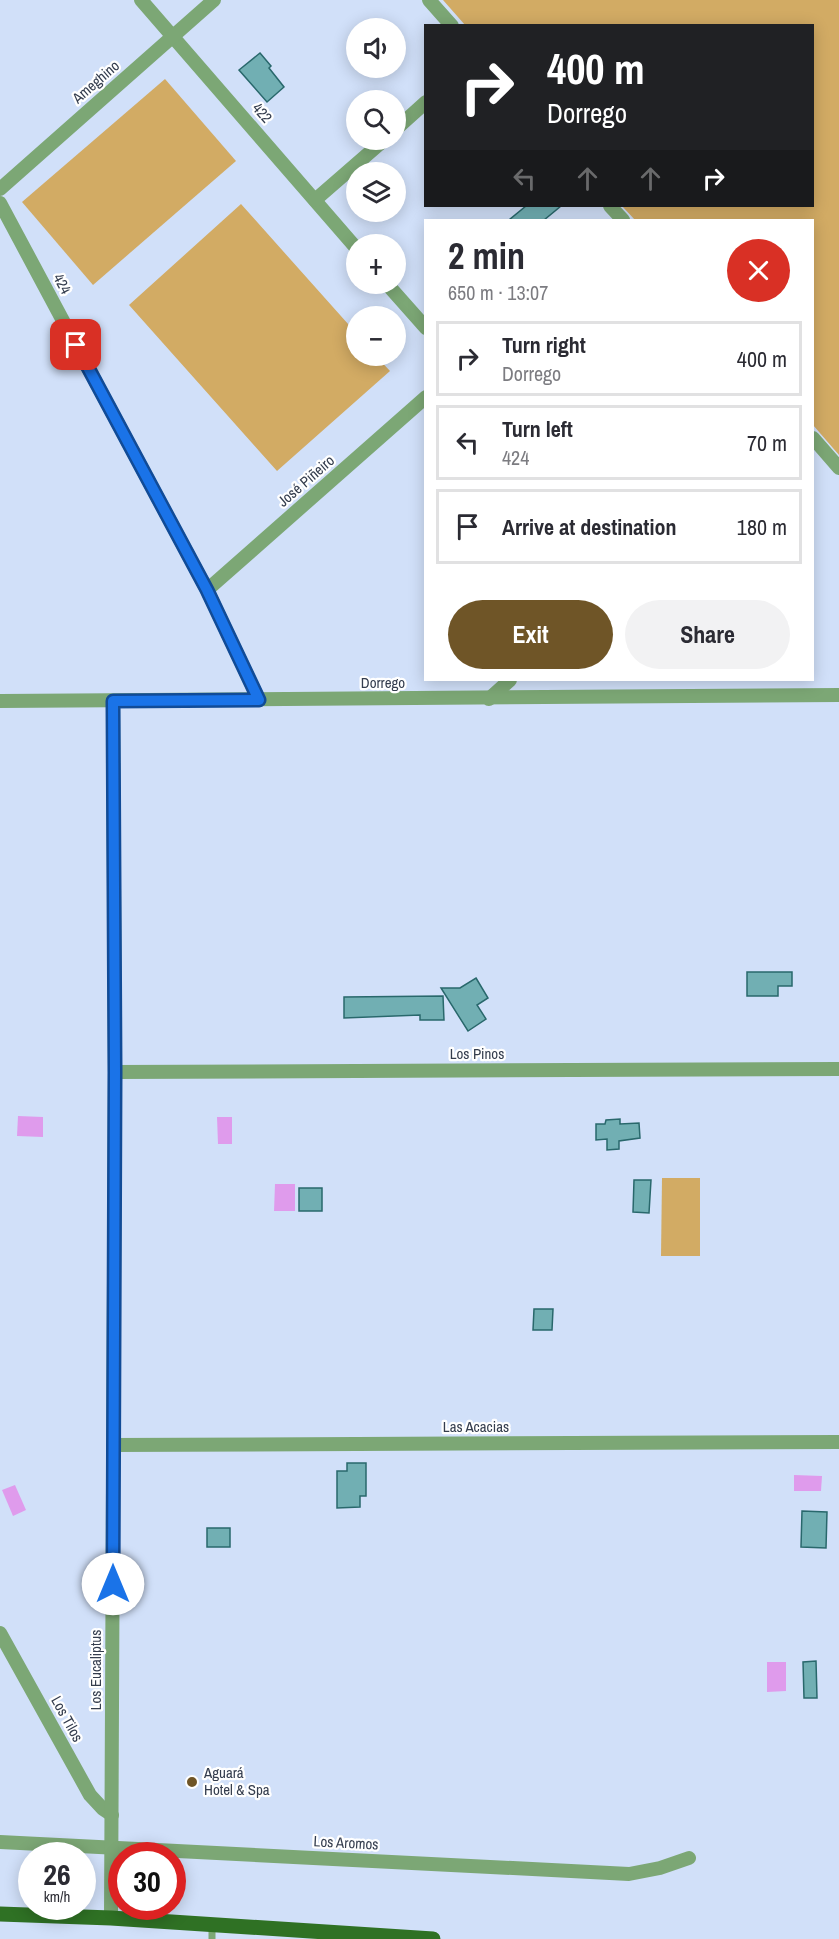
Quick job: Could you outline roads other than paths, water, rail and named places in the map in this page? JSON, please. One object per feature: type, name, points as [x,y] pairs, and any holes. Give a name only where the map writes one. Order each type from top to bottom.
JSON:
[{"type":"main road","points":[[0,1914],[108,1918]]},
{"type":"main road","points":[[125,1920],[212,1932],[433,1939]]},
{"type":"street","name":"422","points":[[141,0],[346,236]]},
{"type":"street","name":"Ameghino","points":[[0,189],[214,0]]},
{"type":"street","points":[[429,0],[450,24]]},
{"type":"street","points":[[406,120],[424,104]]},
{"type":"street","points":[[315,200],[372,150]]},
{"type":"street","name":"424","points":[[0,203],[207,590],[259,700]]},
{"type":"street","points":[[611,207],[622,219]]},
{"type":"street","points":[[396,294],[424,326]]},
{"type":"street","name":"José Piñeiro","points":[[207,590],[424,399]]},
{"type":"street","points":[[814,439],[839,468]]},
{"type":"street","points":[[489,699],[509,681]]},
{"type":"street","name":"Dorrego","points":[[0,701],[839,695]]},
{"type":"street","name":"Los Eucaliptus","points":[[111,1842],[115,1072],[113,701]]},
{"type":"street","name":"Los Pinos","points":[[115,1072],[839,1069]]},
{"type":"street","name":"Las Acacias","points":[[113,1445],[839,1442]]},
{"type":"street","name":"Los Tilos","points":[[0,1633],[90,1795],[111,1815]]},
{"type":"street","name":"Los Aromos","points":[[0,1842],[108,1847]]},
{"type":"street","name":"Los Aromos","points":[[186,1851],[630,1874],[660,1868],[689,1858]]},
{"type":"place","name":"Aguará Hotel & Spa","points":[[192,1782]]}]
